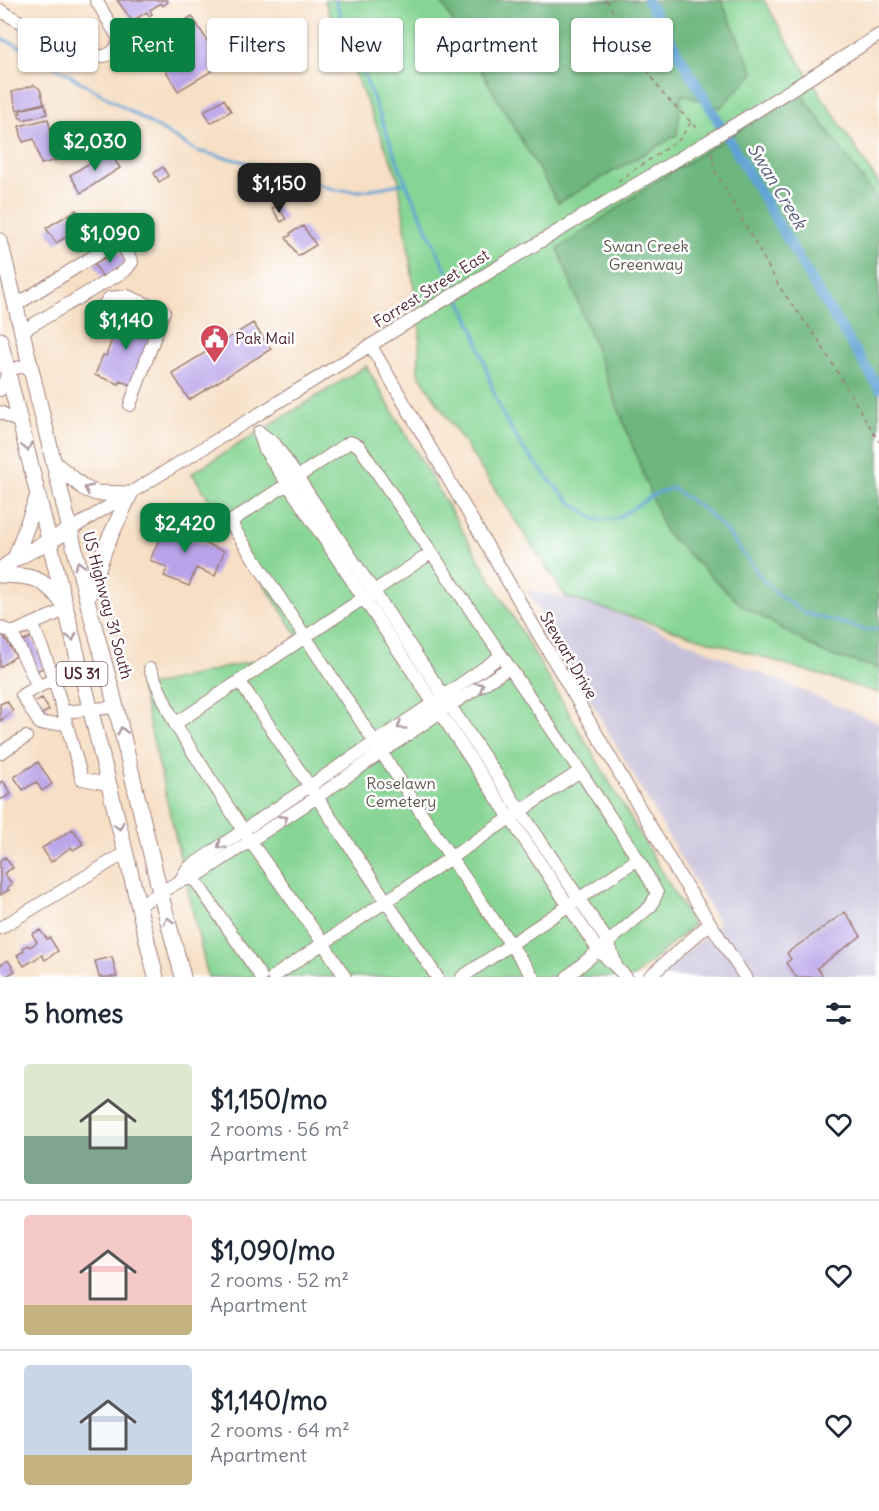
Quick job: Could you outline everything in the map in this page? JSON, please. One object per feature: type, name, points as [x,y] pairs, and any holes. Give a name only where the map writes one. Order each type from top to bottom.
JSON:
[{"type":"main road","name":"US Highway 31 South","points":[[0,241],[87,600],[183,977]]},
{"type":"main road","name":"US 31","points":[[0,340],[156,977]]},
{"type":"main road","points":[[54,463],[84,488],[96,493],[130,494],[105,548],[87,600]]},
{"type":"main road","points":[[15,559],[38,495]]},
{"type":"main road","name":"Forrest Street East","points":[[0,570],[15,559],[70,530]]},
{"type":"main road","points":[[0,576],[28,576],[40,581],[52,589],[65,608]]},
{"type":"street","points":[[0,10],[96,57],[104,56],[115,50],[119,46],[119,39],[96,0]]},
{"type":"street","name":"Forrest Street East","points":[[70,530],[879,35]]},
{"type":"street","points":[[16,305],[113,244],[123,246],[132,262],[126,270],[22,331]]},
{"type":"street","points":[[102,308],[109,298],[127,296],[164,311],[130,405]]},
{"type":"street","name":"Stewart Drive","points":[[371,346],[677,872],[744,977]]},
{"type":"street","points":[[0,390],[8,372],[30,364]]},
{"type":"street","points":[[0,412],[21,423]]},
{"type":"street","points":[[251,419],[259,432],[265,450],[293,481],[369,595],[441,705],[509,818],[574,902]]},
{"type":"street","points":[[533,977],[451,858],[233,527],[233,520],[350,442],[359,446],[580,771],[638,859],[657,893],[651,906],[567,977]]},
{"type":"street","points":[[175,724],[431,553]]},
{"type":"street","points":[[12,633],[65,608]]},
{"type":"street","points":[[33,625],[54,679],[82,778],[108,784]]},
{"type":"street","points":[[0,627],[12,633],[38,686]]},
{"type":"street","points":[[247,835],[317,797],[379,747],[441,705],[501,656]]},
{"type":"street","points":[[441,705],[509,668]]},
{"type":"street","points":[[150,669],[175,724],[247,835],[345,977]]},
{"type":"street","points":[[54,679],[22,695],[40,724],[91,709],[116,707]]},
{"type":"street","points":[[240,682],[437,977]]},
{"type":"street","points":[[441,705],[520,810],[574,902],[622,972]]},
{"type":"street","points":[[0,753],[26,737]]},
{"type":"street","points":[[139,905],[191,874],[247,835],[309,785],[379,747]]},
{"type":"street","points":[[273,977],[580,771]]},
{"type":"street","points":[[0,928],[125,854]]},
{"type":"street","points":[[462,977],[638,859]]},
{"type":"street","points":[[191,874],[261,977]]},
{"type":"street","points":[[649,977],[709,924]]},
{"type":"path","points":[[606,0],[661,92],[698,129]]},
{"type":"path","points":[[618,181],[680,139],[691,122]]},
{"type":"path","points":[[714,169],[780,288],[817,338],[879,442]]},
{"type":"shaded area","points":[[527,590],[594,603],[879,723],[879,977],[659,977],[719,924]]},
{"type":"green space","name":"Swan Creek Greenway","points":[[324,0],[764,0],[797,58],[879,184],[879,693],[566,597],[418,373],[420,329],[398,177],[354,72],[403,72],[403,18],[332,18]]},
{"type":"green space","points":[[440,0],[721,0],[754,73],[720,108],[682,94],[677,135],[558,203],[482,72],[559,72],[559,18],[450,18]]},
{"type":"green space","points":[[801,93],[879,202],[879,668],[825,654],[740,604],[665,532],[558,249],[658,180]]},
{"type":"green space","name":"Roselawn Cemetery","points":[[366,366],[693,925],[634,977],[208,977],[141,688],[256,660],[259,664],[299,638],[192,473]]},
{"type":"building","points":[[117,0],[167,0],[168,2],[163,6],[161,3],[150,10],[152,14],[149,16],[147,12],[137,18],[130,18]]},
{"type":"building","points":[[195,21],[207,40],[207,72],[210,72],[178,91],[167,72],[195,72]]},
{"type":"building","points":[[34,85],[40,89],[44,103],[17,110],[12,92]]},
{"type":"building","points":[[224,99],[231,111],[211,123],[204,111]]},
{"type":"building","points":[[45,104],[47,114],[23,120],[22,117],[20,118],[18,113],[21,113],[20,110]]},
{"type":"building","points":[[48,119],[57,160],[41,164],[34,139],[23,142],[19,126]]},
{"type":"building","points":[[109,151],[120,168],[81,193],[70,175]]},
{"type":"building","points":[[163,167],[168,176],[159,182],[154,173]]},
{"type":"building","points":[[277,205],[286,219],[281,222],[272,209]]},
{"type":"building","points":[[76,210],[86,225],[56,243],[46,228]]},
{"type":"building","points":[[303,226],[316,245],[298,256],[286,238]]},
{"type":"building","points":[[118,250],[126,263],[103,277],[94,264]]},
{"type":"building","points":[[121,314],[155,327],[134,386],[120,381],[119,384],[95,375],[103,355],[106,356]]},
{"type":"building","points":[[253,323],[271,349],[189,400],[172,373]]},
{"type":"building","points":[[168,520],[200,531],[196,540],[224,551],[215,576],[196,568],[189,586],[164,576],[167,568],[150,560]]},
{"type":"building","points":[[0,630],[16,656],[0,667]]},
{"type":"building","points":[[31,637],[46,666],[37,671],[21,642]]},
{"type":"building","points":[[42,698],[49,710],[39,716],[32,703]]},
{"type":"building","points":[[7,701],[13,711],[0,721],[0,704]]},
{"type":"building","points":[[38,762],[52,784],[42,791],[36,782],[23,790],[14,777]]},
{"type":"building","points":[[3,781],[11,794],[0,800],[0,782]]},
{"type":"building","points":[[73,829],[83,844],[73,850],[71,847],[51,862],[42,848]]},
{"type":"building","points":[[5,857],[13,868],[4,873],[12,884],[7,888],[9,890],[0,895],[0,860]]},
{"type":"building","points":[[845,912],[861,936],[817,968],[824,977],[796,977],[786,963],[791,959],[787,953]]},
{"type":"building","points":[[40,930],[47,939],[50,938],[58,951],[45,960],[42,955],[24,966],[17,955],[24,951],[23,948],[28,945],[30,947],[37,942],[32,934]]},
{"type":"building","points":[[112,957],[117,977],[99,977],[95,961]]},
{"type":"building","points":[[8,960],[15,971],[5,977],[0,977],[0,965]]},
{"type":"waterway","points":[[335,0],[406,183],[455,289]]},
{"type":"waterway","name":"Swan Creek","points":[[647,0],[819,293],[879,388]]},
{"type":"waterway","points":[[0,38],[22,47],[197,151],[284,171],[335,190],[361,191],[406,183]]},
{"type":"waterway","points":[[458,295],[474,330],[504,417],[522,447],[572,503],[596,520],[616,519],[655,494],[672,488],[706,511],[727,532],[764,581],[781,597],[804,613],[866,630],[879,629]]},
{"type":"place","name":"Pak Mail","points":[[214,364]]}]
